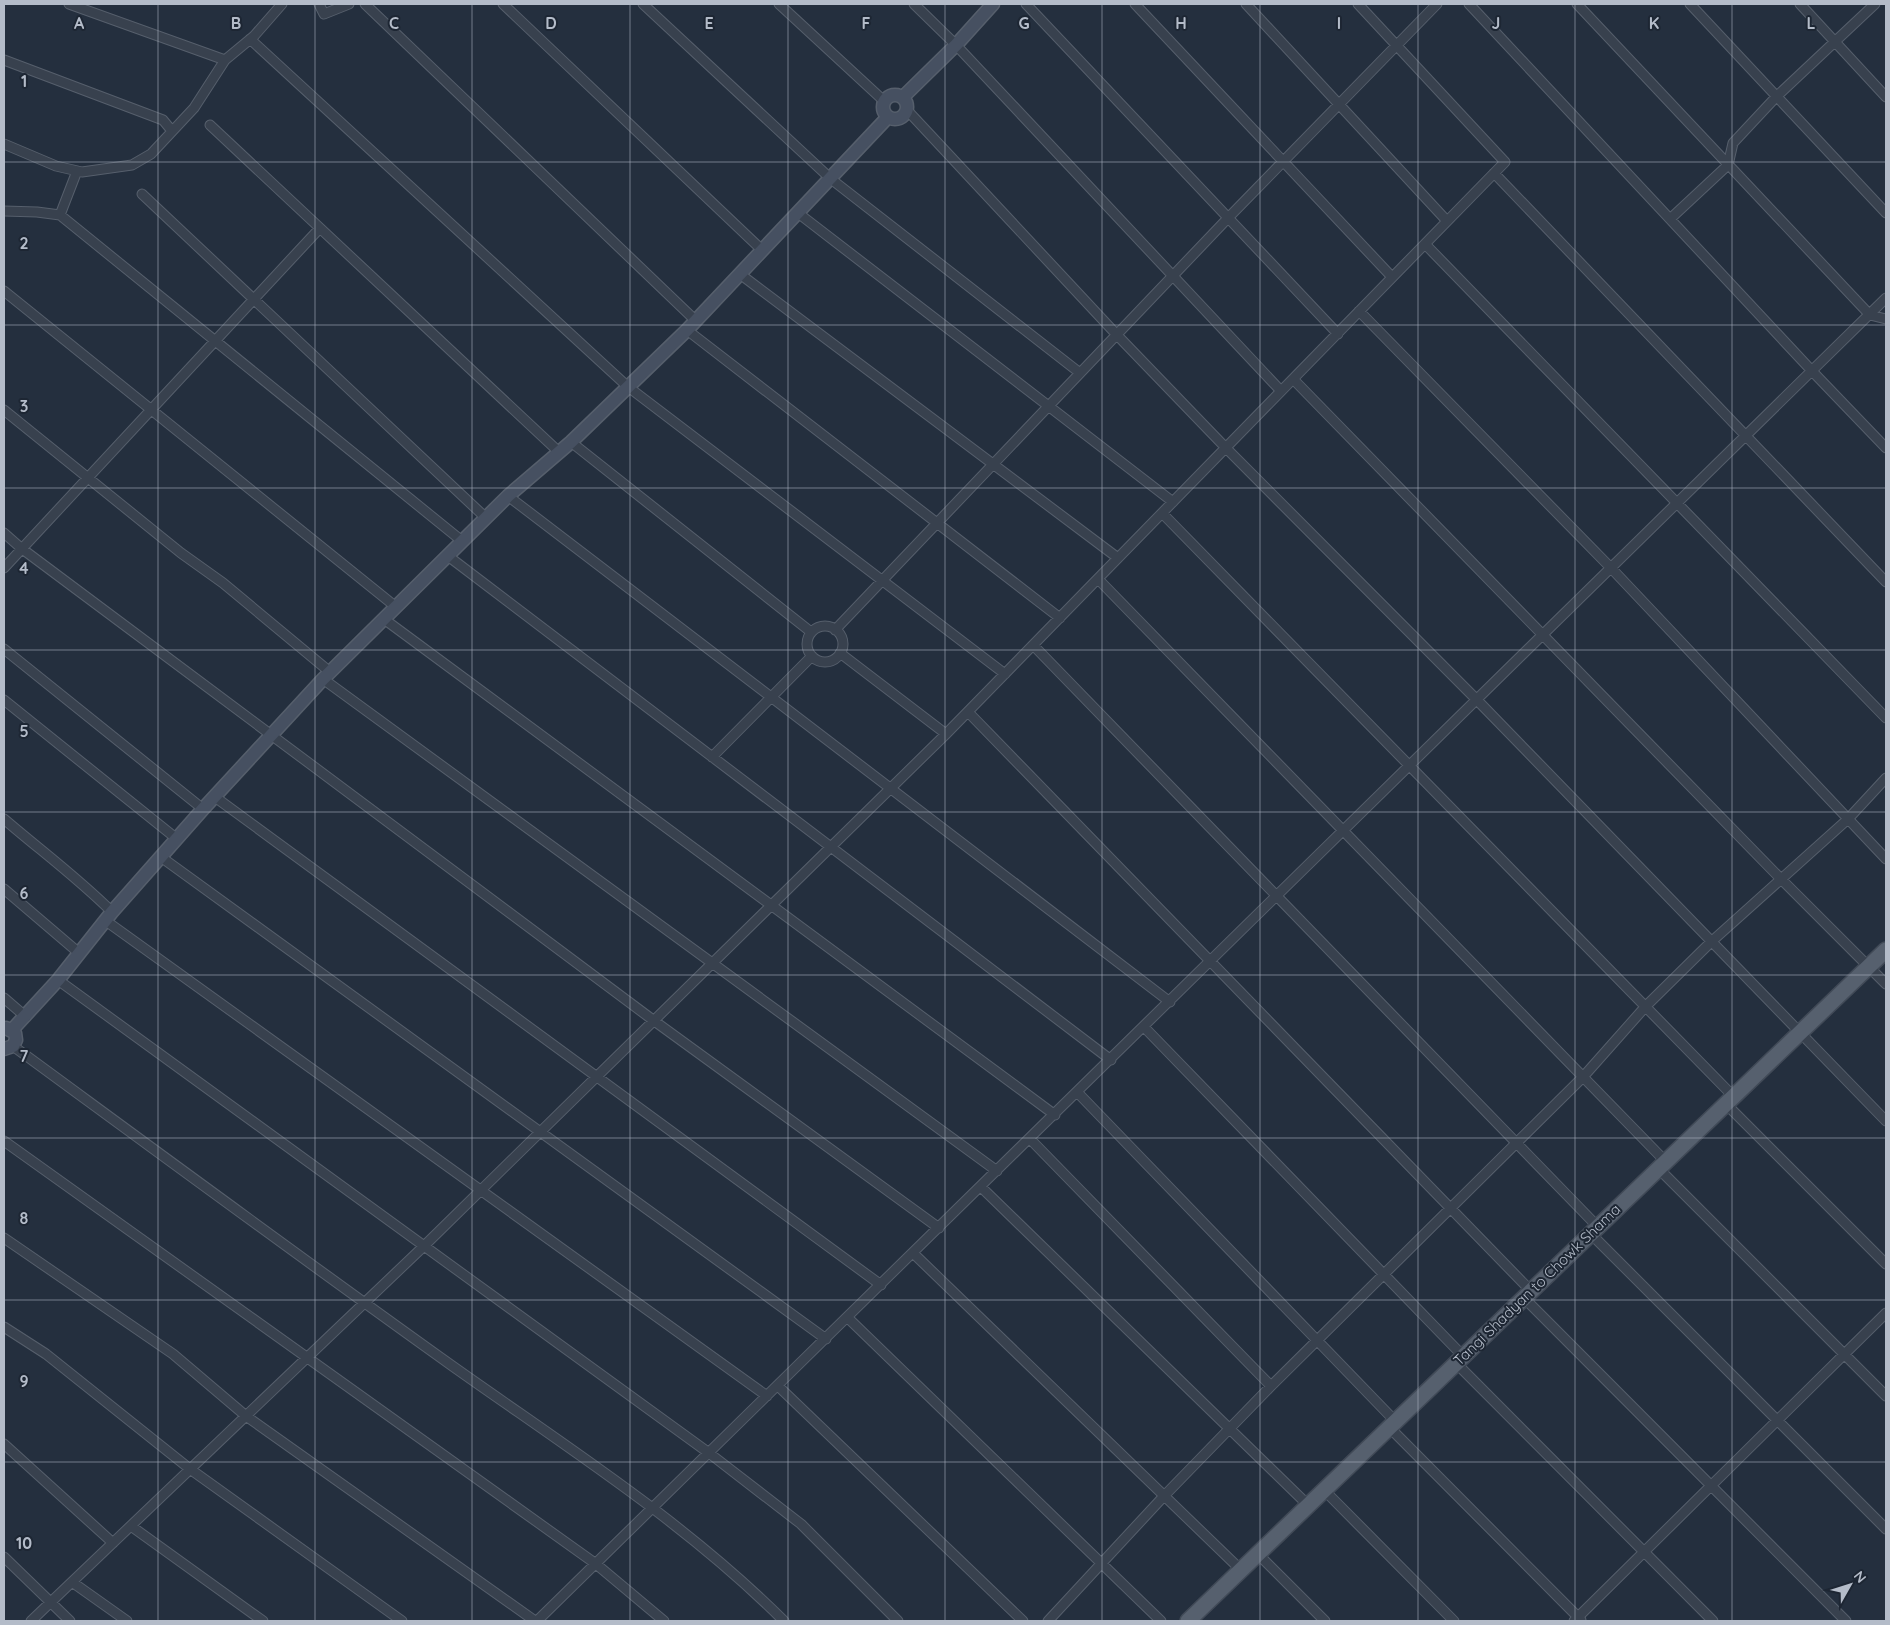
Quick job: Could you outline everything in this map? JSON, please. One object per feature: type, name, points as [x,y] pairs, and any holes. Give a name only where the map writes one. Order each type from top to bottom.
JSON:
[{"type":"main road","points":[[903,97],[956,45],[993,4]]},
{"type":"main road","points":[[899,95],[903,97],[908,105],[902,117],[897,119],[888,117],[883,110],[884,101],[891,96],[899,95]]},
{"type":"main road","points":[[8,1048],[16,1040],[8,1029],[26,1017],[109,916],[203,809],[327,676],[508,496],[571,442],[691,325],[888,117]]},
{"type":"main road","name":"Tangi Shadyan to Chowk Shama","points":[[1190,1621],[1392,1424],[1886,950]]},
{"type":"street","points":[[69,4],[225,60]]},
{"type":"street","points":[[4,144],[56,166],[82,172],[132,165],[151,154],[194,108],[225,60],[250,39],[282,4]]},
{"type":"street","points":[[319,4],[324,14],[349,4]]},
{"type":"street","points":[[365,4],[691,325],[937,523],[1060,618]]},
{"type":"street","points":[[503,4],[762,250]]},
{"type":"street","points":[[643,4],[831,179],[1080,373]]},
{"type":"street","points":[[779,4],[884,101]]},
{"type":"street","points":[[914,4],[956,45],[1281,391]]},
{"type":"street","points":[[1026,4],[1338,334]]},
{"type":"street","points":[[1136,4],[1392,278]]},
{"type":"street","points":[[1246,4],[1447,221]]},
{"type":"street","points":[[31,1621],[424,1246],[946,734],[1505,162],[1358,4]]},
{"type":"street","points":[[835,630],[1172,276],[1437,4]]},
{"type":"street","points":[[1469,4],[1886,448]]},
{"type":"street","points":[[1577,4],[1870,314],[1886,320]]},
{"type":"street","points":[[1690,4],[1886,213]]},
{"type":"street","points":[[1800,4],[1886,97]]},
{"type":"street","points":[[1670,218],[1728,165],[1733,143],[1776,97],[1874,4]]},
{"type":"street","points":[[250,39],[627,386],[1005,674]]},
{"type":"street","points":[[4,60],[163,120],[172,131]]},
{"type":"street","points":[[907,110],[1117,335],[1226,448],[1478,700],[1886,1121]]},
{"type":"street","points":[[210,125],[559,452]]},
{"type":"street","points":[[60,215],[77,171]]},
{"type":"street","points":[[1494,173],[1886,582]]},
{"type":"street","points":[[142,194],[486,518]]},
{"type":"street","points":[[4,211],[60,215],[462,541]]},
{"type":"street","points":[[798,212],[1173,502]]},
{"type":"street","points":[[4,568],[320,228]]},
{"type":"street","points":[[1425,244],[1886,718]]},
{"type":"street","points":[[740,274],[1118,558]]},
{"type":"street","points":[[4,291],[396,607]]},
{"type":"street","points":[[4,1238],[174,1354],[246,1416],[536,1621],[848,1318],[1886,298]]},
{"type":"street","points":[[1360,311],[1612,569],[1886,859]]},
{"type":"street","points":[[1293,379],[1780,878],[1886,984]]},
{"type":"street","points":[[4,410],[181,553],[222,583],[327,676],[712,963],[997,1171]]},
{"type":"street","points":[[571,442],[811,632]]},
{"type":"street","points":[[508,496],[1170,1002]]},
{"type":"street","points":[[1162,513],[1646,1006],[1730,1101],[1886,1264]]},
{"type":"street","points":[[4,533],[271,736],[654,1020],[939,1228]]},
{"type":"street","points":[[448,556],[1111,1060]]},
{"type":"street","points":[[1098,579],[1584,1077],[1662,1165],[1886,1396]]},
{"type":"street","points":[[384,619],[1055,1115]]},
{"type":"street","points":[[823,626],[835,630],[842,640],[840,653],[830,661],[817,660],[812,656],[807,644],[811,632],[823,626]]},
{"type":"street","points":[[1033,645],[1516,1142],[1594,1230],[1886,1529]]},
{"type":"street","points":[[4,649],[203,809]]},
{"type":"street","points":[[840,653],[946,734]]},
{"type":"street","points":[[712,757],[812,656]]},
{"type":"street","points":[[4,700],[177,839]]},
{"type":"street","points":[[968,712],[1450,1208],[1528,1294],[1711,1486],[1846,1621]]},
{"type":"street","points":[[1048,1621],[1103,1564],[1164,1496],[1271,1386],[1516,1142],[1584,1077],[1646,1006],[1780,878],[1848,819],[1886,778]]},
{"type":"street","points":[[215,797],[881,1285]]},
{"type":"street","points":[[4,819],[82,882],[109,916],[480,1190],[767,1396]]},
{"type":"street","points":[[161,857],[826,1339]]},
{"type":"street","points":[[4,890],[79,954]]},
{"type":"street","points":[[58,980],[709,1453],[801,1524],[898,1621]]},
{"type":"street","points":[[4,998],[26,1017]]},
{"type":"street","points":[[1144,1027],[1384,1275],[1460,1360],[1644,1552],[1713,1621]]},
{"type":"street","points":[[8,1048],[653,1508],[748,1585],[784,1621]]},
{"type":"street","points":[[1078,1092],[1318,1341],[1392,1424],[1578,1620],[1644,1552],[1886,1313]]},
{"type":"street","points":[[1030,1138],[1271,1386]]},
{"type":"street","points":[[4,1141],[596,1564],[664,1621]]},
{"type":"street","points":[[981,1187],[1308,1505]]},
{"type":"street","points":[[913,1253],[1241,1570]]},
{"type":"street","points":[[848,1318],[1162,1621]]},
{"type":"street","points":[[4,1327],[46,1354],[190,1469],[402,1621]]},
{"type":"street","points":[[778,1386],[1024,1621]]},
{"type":"street","points":[[4,1444],[113,1543]]},
{"type":"street","points":[[1324,1490],[1454,1621]]},
{"type":"street","points":[[131,1526],[264,1621]]},
{"type":"street","points":[[1258,1554],[1325,1621]]},
{"type":"street","points":[[4,1557],[70,1621]]},
{"type":"street","points":[[72,1582],[127,1621]]}]
